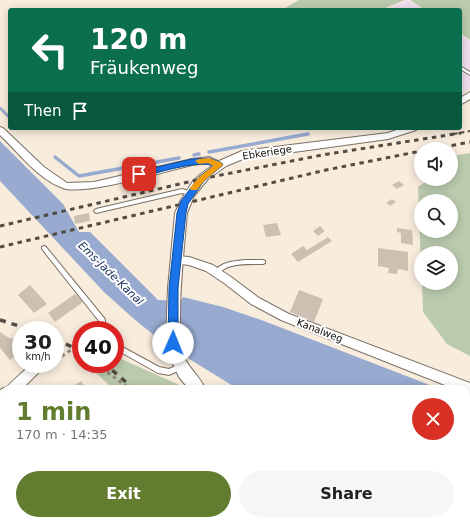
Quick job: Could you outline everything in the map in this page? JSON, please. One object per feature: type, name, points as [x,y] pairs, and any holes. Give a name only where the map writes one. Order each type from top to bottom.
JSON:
[{"type":"street","points":[[0,130],[54,180],[66,186],[78,187],[94,185],[192,162],[209,160],[219,165]]},
{"type":"street","name":"Ebkeriege","points":[[194,385],[181,366],[173,343],[174,288],[184,203],[201,179],[219,165],[242,155],[388,136],[407,130]]},
{"type":"street","name":"Kanalweg","points":[[177,260],[194,262],[217,271],[257,302],[286,317],[460,385]]},
{"type":"street","points":[[18,385],[30,373]]},
{"type":"lane","points":[[96,211],[182,191],[190,193]]},
{"type":"lane","points":[[44,248],[102,321]]},
{"type":"lane","points":[[217,271],[222,266],[233,263],[264,262]]},
{"type":"lane","points":[[124,351],[158,370],[169,372],[181,366]]},
{"type":"path","points":[[108,373],[125,385]]},
{"type":"shaded area","points":[[408,0],[420,8],[389,8]]},
{"type":"shaded area","points":[[462,35],[470,41],[470,89],[462,94]]},
{"type":"green space","points":[[299,0],[405,0],[385,8],[285,8]]},
{"type":"green space","points":[[410,0],[470,0],[470,40],[462,34],[462,8],[422,8]]},
{"type":"green space","points":[[470,153],[470,356],[447,344],[423,312],[422,290],[458,290],[458,246],[420,246],[420,238],[458,238],[458,194],[418,194],[418,187],[458,186],[458,155]]},
{"type":"green space","points":[[124,360],[179,385],[109,385],[96,373],[124,373]]},
{"type":"water","name":"Ems-Jade-Kanal","points":[[0,141],[63,204],[79,232],[90,232],[158,300],[181,301],[183,297],[223,307],[264,321],[430,385],[232,385],[165,344],[134,319],[104,292],[0,181]]},
{"type":"building","points":[[399,181],[404,185],[397,189],[392,185]]},
{"type":"building","points":[[392,199],[396,202],[390,206],[386,203]]},
{"type":"building","points":[[89,213],[90,221],[75,224],[74,216]]},
{"type":"building","points":[[277,223],[281,235],[266,237],[263,225]]},
{"type":"building","points":[[320,226],[325,231],[318,236],[313,231]]},
{"type":"building","points":[[397,228],[412,230],[413,245],[401,243],[401,233],[397,232]]},
{"type":"building","points":[[328,237],[332,241],[298,262],[291,254],[303,246],[307,250]]},
{"type":"building","points":[[378,248],[408,252],[408,271],[398,269],[397,274],[388,273],[389,268],[378,266]]},
{"type":"building","points":[[30,285],[47,304],[34,313],[18,295]]},
{"type":"building","points":[[299,290],[323,299],[314,322],[290,312]]},
{"type":"building","points":[[75,294],[83,302],[56,321],[54,321],[48,313]]},
{"type":"building","points":[[0,332],[12,338],[12,359],[10,360],[0,348]]},
{"type":"building","points":[[81,381],[84,385],[75,385]]},
{"type":"waterway","points":[[0,108],[8,116]]},
{"type":"waterway","points":[[209,152],[308,134]]},
{"type":"waterway","points":[[194,155],[199,154]]},
{"type":"waterway","points":[[55,157],[79,176],[179,158]]},
{"type":"railway","points":[[454,134],[470,131]]},
{"type":"railway","points":[[0,226],[201,179],[322,155],[461,133]]},
{"type":"railway","points":[[458,144],[470,142]]},
{"type":"railway","points":[[0,247],[326,170],[414,152]]},
{"type":"railway","points":[[0,320],[12,324]]},
{"type":"railway","points":[[64,343],[72,347]]},
{"type":"railway","points":[[115,373],[129,385]]},
{"type":"slow traffic","points":[[194,188],[201,179],[219,165],[209,160],[199,161]]},
{"type":"route","points":[[139,174],[192,162],[209,160],[219,165],[201,179],[184,203],[180,222],[174,288],[173,343]]}]
